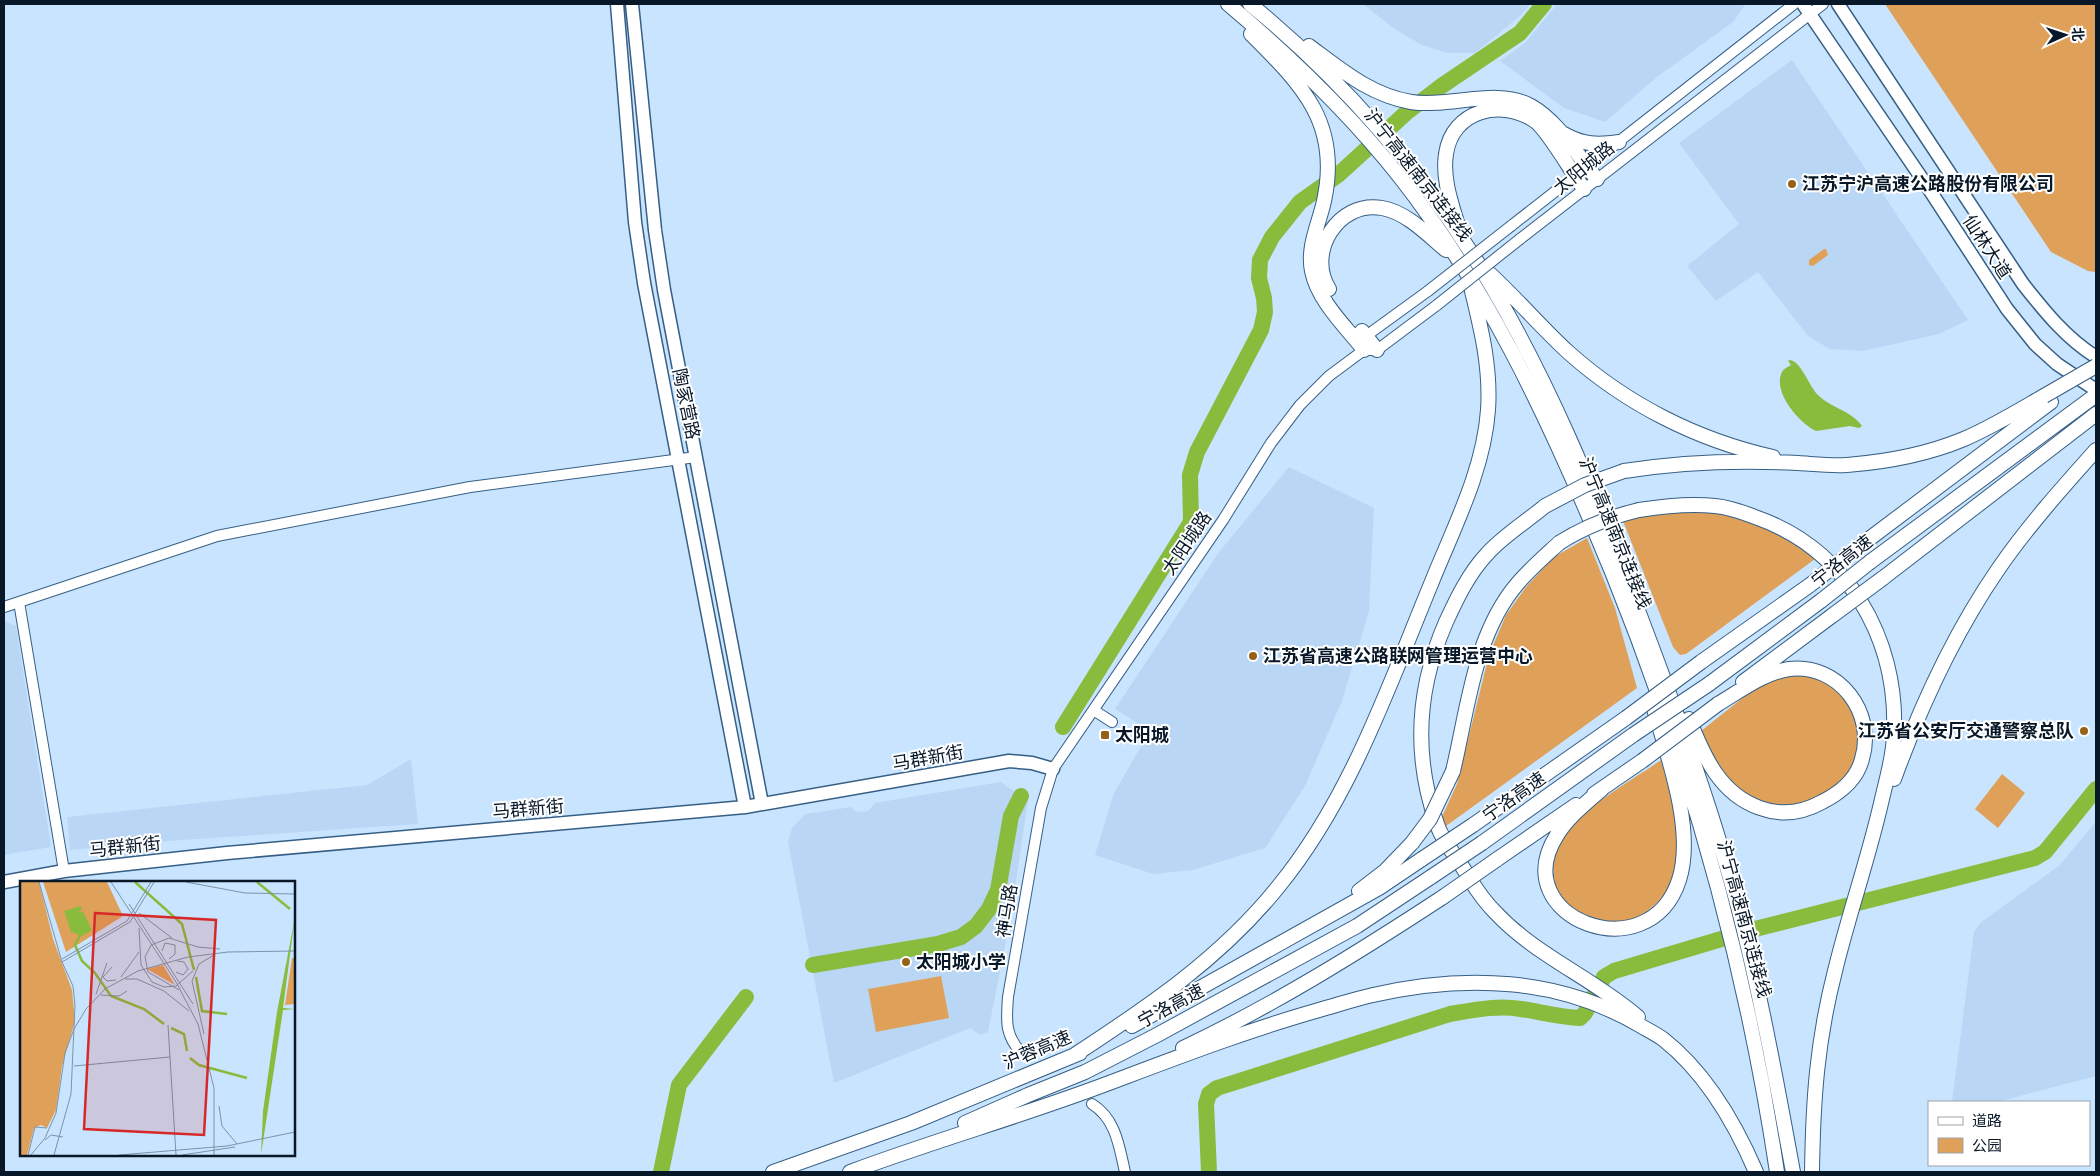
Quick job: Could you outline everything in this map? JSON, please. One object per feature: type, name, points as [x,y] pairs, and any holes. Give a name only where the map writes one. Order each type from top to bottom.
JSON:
[{"type":"highway","points":[[1220,4],[1281,64],[1313,104],[1324,133],[1329,174],[1310,256],[1312,273],[1326,302],[1369,345]]},
{"type":"highway","name":"沪宁高速南京连接线","points":[[1228,4],[1275,43],[1321,88],[1371,131],[1390,142],[1463,241],[1468,265],[1544,415],[1590,520],[1652,674],[1676,745],[1715,878],[1747,1005],[1777,1172]]},
{"type":"highway","points":[[1251,4],[1358,82],[1376,91],[1412,102],[1438,103],[1500,97],[1513,98],[1532,107],[1559,131],[1597,179]]},
{"type":"highway","name":"沪宁高速南京连接线","points":[[1251,4],[1311,58],[1371,131],[1379,151],[1468,265],[1538,372],[1610,535],[1687,741],[1714,826],[1747,942],[1793,1172]]},
{"type":"highway","points":[[1463,241],[1448,191],[1445,173],[1446,153],[1452,133],[1464,120],[1483,111],[1501,108],[1520,112],[1537,122],[1584,189]]},
{"type":"highway","points":[[1559,131],[1574,140],[1590,145],[1620,142]]},
{"type":"highway","points":[[1369,345],[1337,302],[1326,284],[1322,269],[1325,242],[1340,218],[1352,211],[1366,207],[1382,208],[1412,222],[1468,265],[1513,296],[1568,352],[1603,382],[1641,406],[1689,431],[1755,453],[1798,463]]},
{"type":"highway","points":[[1073,1056],[1154,1002],[1219,951],[1250,920],[1304,852],[1328,813],[1357,757],[1379,710],[1459,515],[1483,441],[1488,410],[1488,374],[1468,265]]},
{"type":"highway","points":[[1756,1172],[1728,1116],[1708,1087],[1687,1063],[1663,1039],[1610,1002],[1590,982],[1548,956],[1517,932],[1495,913],[1477,891],[1437,826],[1424,772],[1420,746],[1422,708],[1432,656],[1459,594],[1487,554],[1545,506],[1585,484],[1624,471],[1669,464],[1798,463],[1846,465],[1910,455],[1962,440],[1990,427],[2048,399],[2096,366]]},
{"type":"highway","name":"宁洛高速","points":[[1302,932],[1379,888],[1626,718],[1810,585],[2048,399],[2096,370]]},
{"type":"highway","name":"宁洛高速","points":[[906,1151],[1028,1094],[1085,1072],[1158,1035],[1357,926],[1482,843],[1633,735],[1709,684],[2096,395]]},
{"type":"highway","points":[[1091,1097],[1276,999],[1368,946],[1443,897],[1642,761],[1718,704],[1758,670],[1883,578],[2091,418]]},
{"type":"highway","points":[[1812,1172],[1812,1114],[1816,1064],[1823,1020],[1848,921],[1875,832],[1912,730],[1967,618],[1999,568],[2025,534],[2096,450]]},
{"type":"highway","points":[[1302,932],[1385,872],[1412,843],[1430,819],[1453,771],[1475,675],[1488,636],[1502,606],[1517,584],[1560,544],[1575,533],[1600,521],[1639,510],[1699,504],[1740,512],[1769,522],[1796,536],[1823,556],[1844,578],[1867,611],[1877,632],[1887,658],[1892,684],[1894,735],[1875,832]]},
{"type":"highway","points":[[1610,535],[1636,583],[1698,742],[1719,779],[1733,794],[1746,803],[1771,812],[1793,813],[1810,809],[1835,796],[1852,780],[1862,760],[1865,741],[1859,710],[1851,695],[1841,684],[1828,675],[1811,670],[1791,669],[1774,673],[1718,704]]},
{"type":"highway","points":[[1602,789],[1573,815],[1557,836],[1548,856],[1546,872],[1549,890],[1564,911],[1594,926],[1610,930],[1622,929],[1635,926],[1649,919],[1667,901],[1679,880],[1683,854],[1680,804],[1626,607]]},
{"type":"highway","name":"沪蓉高速","points":[[773,1172],[911,1123],[1073,1056],[1159,1012],[1302,932]]},
{"type":"highway","points":[[850,1172],[906,1151],[1091,1097],[1278,1022],[1373,995],[1441,984],[1489,982],[1531,985],[1582,999],[1610,1002]]},
{"type":"main road","name":"陶家营路","points":[[617,4],[635,222],[655,339],[744,807]]},
{"type":"main road","name":"陶家营路","points":[[632,4],[655,230],[664,290],[762,804]]},
{"type":"main road","name":"仙林大道","points":[[1838,4],[2023,284],[2064,332],[2096,356]]},
{"type":"main road","name":"仙林大道","points":[[1806,9],[1927,186],[2007,309],[2035,344],[2057,364],[2096,390]]},
{"type":"main road","name":"马群新街","points":[[4,882],[64,871],[227,853],[744,807],[1009,761],[1032,763],[1053,769]]},
{"type":"street","name":"太阳城路","points":[[1053,769],[1223,520],[1271,443],[1300,405],[1329,376],[1369,345],[1428,291],[1794,4]]},
{"type":"street","name":"太阳城路","points":[[1369,345],[1437,305],[1597,179],[1806,9],[1823,4]]},
{"type":"street","points":[[4,606],[170,550],[236,532],[470,487],[696,457]]},
{"type":"street","points":[[19,602],[64,871]]},
{"type":"street","points":[[1094,711],[1112,722]]},
{"type":"street","name":"神马路","points":[[1023,1054],[1012,1044],[1006,1024],[1008,997],[1041,808],[1053,769]]},
{"type":"street","points":[[1091,1097],[1109,1120],[1116,1137],[1125,1172]]},
{"type":"shaded area","points":[[1363,4],[1530,4],[1521,15],[1475,53],[1448,53],[1422,45],[1396,30]]},
{"type":"shaded area","points":[[1557,4],[1746,4],[1733,22],[1657,77],[1605,122],[1564,108],[1500,61],[1525,43]]},
{"type":"shaded area","name":"江苏宁沪高速公路股份有限公司","points":[[1792,60],[1968,320],[1939,334],[1863,351],[1830,349],[1808,336],[1758,272],[1716,301],[1687,266],[1739,224],[1679,143]]},
{"type":"shaded area","points":[[1790,360],[1798,365],[1818,395],[1853,417],[1862,426],[1859,428],[1850,426],[1816,431],[1802,421],[1789,406],[1781,389],[1780,380],[1782,372],[1791,365],[1788,361]]},
{"type":"shaded area","name":"江苏省高速公路联网管理运营中心","points":[[1289,467],[1374,508],[1369,611],[1342,701],[1305,786],[1265,848],[1193,870],[1153,874],[1095,855],[1114,793],[1150,731],[1115,709],[1219,552]]},
{"type":"shaded area","points":[[4,621],[16,626],[51,847],[4,855]]},
{"type":"shaded area","points":[[411,759],[418,824],[169,841],[70,850],[67,817],[367,785]]},
{"type":"shaded area","name":"太阳城小学","points":[[1001,782],[1028,801],[1010,921],[988,1032],[980,1035],[970,1028],[834,1083],[788,842],[792,828],[805,814],[851,807],[856,812],[868,811],[875,803]]},
{"type":"shaded area","points":[[2096,821],[2096,1076],[2001,1101],[1952,1101],[1974,932],[1980,923],[2060,865]]},
{"type":"green space","points":[[1885,4],[2096,4],[2096,272],[2088,271],[2051,252]]},
{"type":"green space","points":[[1826,249],[1828,255],[1813,266],[1809,265],[1809,260]]},
{"type":"green space","points":[[1670,512],[1705,512],[1735,517],[1777,534],[1815,559],[1686,654],[1680,655],[1673,647],[1623,521]]},
{"type":"green space","points":[[1587,538],[1615,608],[1637,688],[1446,826],[1441,819],[1457,784],[1489,655],[1506,615],[1526,587],[1554,557]]},
{"type":"green space","points":[[1797,674],[1815,676],[1833,684],[1849,699],[1860,734],[1856,759],[1847,775],[1836,788],[1804,806],[1771,806],[1736,792],[1711,755],[1701,731],[1755,688],[1776,678]]},
{"type":"green space","points":[[1661,760],[1674,810],[1679,848],[1676,871],[1668,889],[1648,911],[1630,920],[1605,921],[1587,916],[1571,908],[1559,894],[1553,871],[1555,850],[1562,836],[1581,816],[1608,795]]},
{"type":"green space","points":[[2002,774],[2025,793],[1998,828],[1975,809]]},
{"type":"green space","points":[[941,976],[949,1018],[876,1032],[868,989]]},
{"type":"waterway","points":[[1063,727],[1191,522],[1190,475],[1197,452],[1261,330],[1265,312],[1259,278],[1260,260],[1272,237],[1300,202],[1338,175],[1406,113],[1440,87],[1520,33],[1544,4]]},
{"type":"waterway","points":[[1209,1172],[1206,1104],[1209,1094],[1217,1088],[1450,1014],[1485,1008],[1503,1008],[1580,1018],[1585,1013],[1604,977],[1614,971],[1755,929],[2035,858],[2045,852],[2096,789]]},
{"type":"waterway","points":[[813,965],[938,944],[961,937],[976,926],[989,909],[998,890],[1011,816],[1021,796]]},
{"type":"waterway","points":[[661,1172],[679,1085],[746,997]]},
{"type":"place","name":"江苏宁沪高速公路股份有限公司","points":[[1792,184]]},
{"type":"place","name":"江苏省高速公路联网管理运营中心","points":[[1253,656]]},
{"type":"place","name":"江苏省公安厅交通警察总队","points":[[2084,731]]},
{"type":"place","name":"太阳城","points":[[1105,735]]},
{"type":"place","name":"太阳城小学","points":[[906,962]]}]
